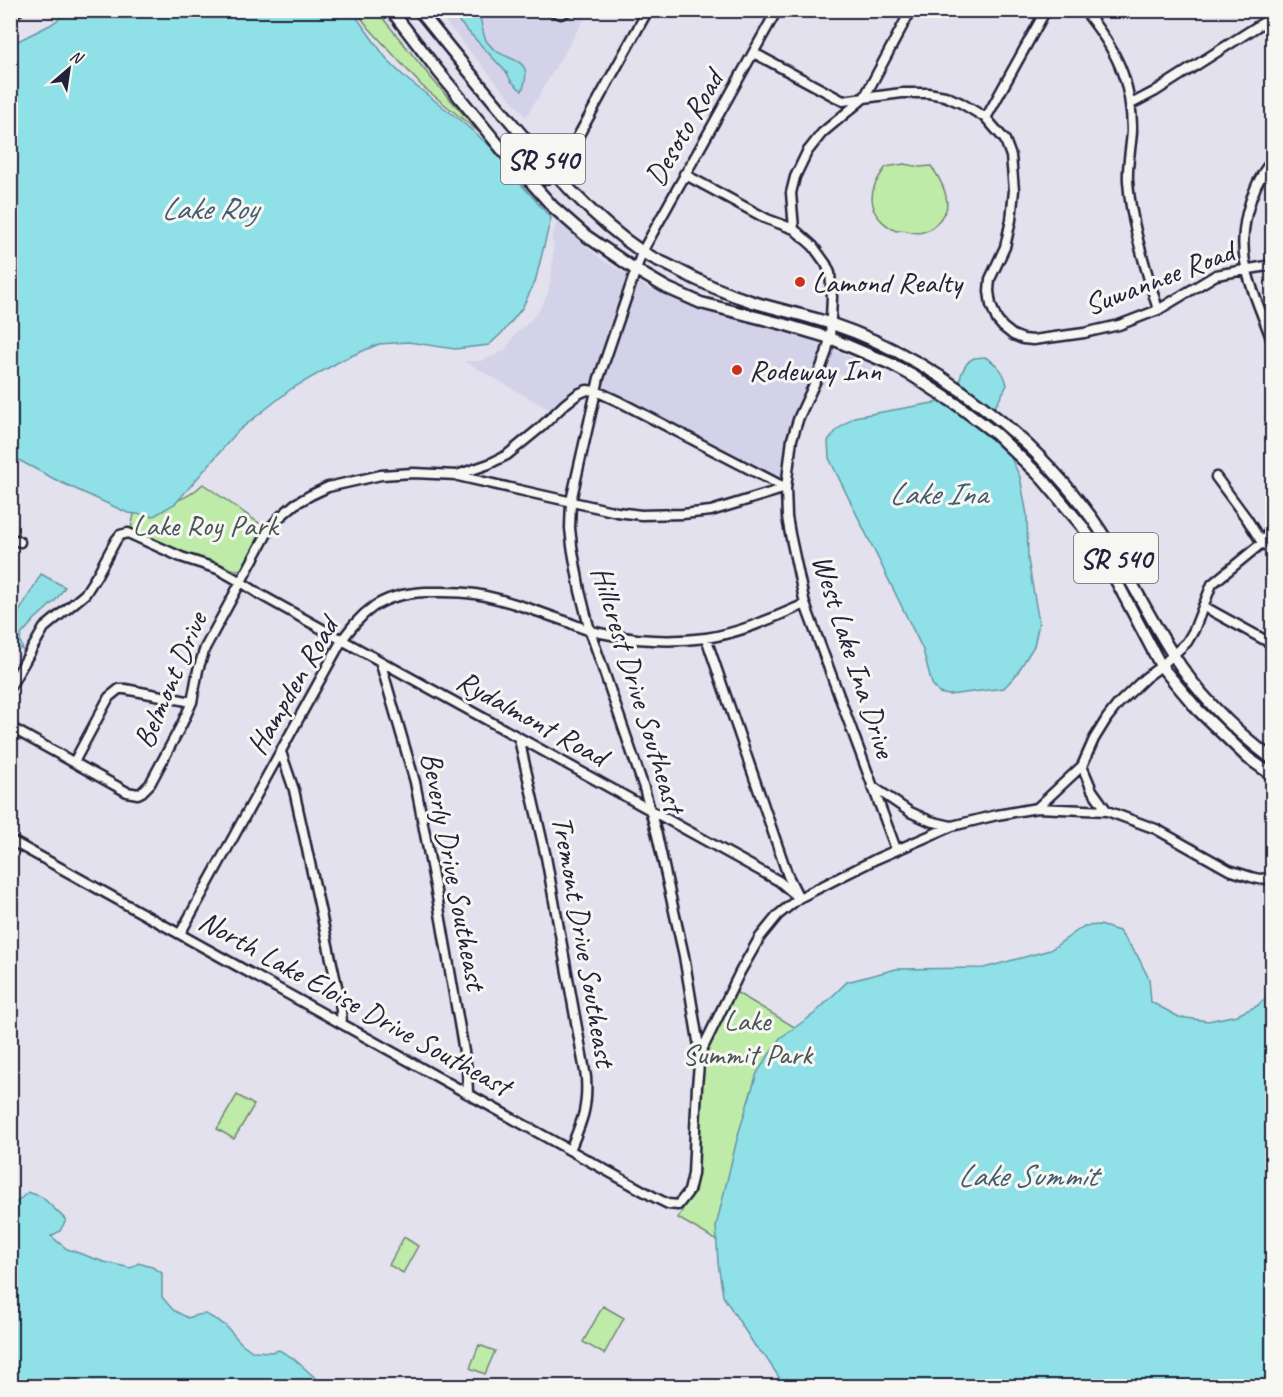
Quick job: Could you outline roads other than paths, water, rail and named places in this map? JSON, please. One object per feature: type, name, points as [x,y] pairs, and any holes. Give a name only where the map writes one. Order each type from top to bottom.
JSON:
[{"type":"main road","name":"SR 540","points":[[391,10],[505,153],[553,207],[585,235],[636,270],[667,288],[701,303],[830,338],[891,364],[959,406],[996,434],[1041,477],[1082,526],[1109,567],[1161,666],[1198,710],[1248,758],[1272,775]]},
{"type":"main road","name":"SR 540","points":[[418,10],[555,174],[596,216],[642,252],[712,287],[750,301],[831,323],[871,339],[920,363],[964,393],[1028,444],[1091,517],[1173,655],[1195,686],[1220,713],[1272,759]]},
{"type":"main road","points":[[505,153],[530,173],[544,178],[555,174]]},
{"type":"street","points":[[10,15],[19,10]]},
{"type":"street","points":[[550,10],[561,14],[569,10]]},
{"type":"street","points":[[555,174],[648,10]]},
{"type":"street","name":"Desoto Road","points":[[636,270],[642,252],[684,174],[777,10]]},
{"type":"street","points":[[684,174],[767,219],[794,229],[791,193],[799,166],[822,133],[864,98],[910,10]]},
{"type":"street","points":[[754,53],[843,101],[902,93],[928,93],[945,96],[986,118],[1046,10]]},
{"type":"street","points":[[1084,10],[1113,50],[1124,76],[1131,104],[1132,134],[1127,170],[1128,183],[1142,255],[1158,310]]},
{"type":"street","points":[[1131,104],[1154,92],[1272,17]]},
{"type":"street","name":"Suwannee Road","points":[[986,118],[1005,140],[1011,156],[1013,172],[1014,190],[1009,232],[989,285],[991,304],[997,320],[1013,335],[1033,340],[1111,327],[1158,310],[1216,275],[1272,264]]},
{"type":"street","points":[[1272,160],[1256,187],[1246,217],[1244,241],[1246,269],[1272,341]]},
{"type":"street","name":"West Lake Ina Drive","points":[[794,229],[813,246],[826,264],[830,273],[832,297],[830,338],[826,354],[818,378],[795,428],[791,445],[786,488],[787,517],[805,604],[896,849]]},
{"type":"street","name":"Hillcrest Drive Southeast","points":[[636,270],[603,363],[571,501],[570,528],[580,591],[590,631],[657,835],[684,956],[700,1054]]},
{"type":"street","points":[[457,476],[507,455],[565,404],[587,390],[596,391],[620,402],[786,488]]},
{"type":"street","name":"Belmont Drive","points":[[10,727],[127,792],[138,794],[142,792],[150,784],[182,724],[192,702],[205,648],[258,548],[273,524],[281,516],[295,504],[328,487],[390,473],[413,472],[457,476],[617,512],[641,515],[683,514],[711,510],[786,488]]},
{"type":"street","points":[[1216,477],[1262,543],[1272,549]]},
{"type":"street","points":[[1037,808],[1082,766],[1094,739],[1107,718],[1145,678],[1161,666],[1190,637],[1212,584],[1262,543],[1272,527]]},
{"type":"street","name":"Rydalmont Road","points":[[10,687],[40,633],[48,623],[85,594],[116,540],[120,535],[128,533],[181,557],[218,569],[519,739],[778,881],[799,898]]},
{"type":"street","points":[[10,538],[20,542]]},
{"type":"street","name":"Hampden Road","points":[[180,934],[342,640],[356,622],[374,606],[388,599],[417,593],[458,592],[492,597],[564,620],[590,631],[655,640],[706,638],[732,632],[769,620],[805,604]]},
{"type":"street","points":[[1203,606],[1272,644]]},
{"type":"street","points":[[706,638],[788,876],[799,898]]},
{"type":"street","name":"Beverly Drive Southeast","points":[[380,661],[415,782],[465,1058],[468,1094]]},
{"type":"street","points":[[74,762],[109,697],[119,689],[192,702]]},
{"type":"street","name":"Tremont Drive Southeast","points":[[519,739],[546,857],[586,1077],[585,1114],[570,1150]]},
{"type":"street","points":[[280,752],[294,790],[340,1000],[342,1024]]},
{"type":"street","points":[[1082,766],[1092,790],[1107,811]]},
{"type":"street","points":[[872,786],[910,812],[930,821],[952,826]]},
{"type":"street","points":[[700,1054],[759,937],[777,915],[799,898],[896,849],[952,826],[1037,808],[1107,811],[1155,829],[1229,870],[1259,879],[1272,878]]},
{"type":"street","name":"North Lake Eloise Drive Southeast","points":[[10,840],[668,1204],[678,1204],[689,1191],[693,1174],[700,1054]]},
{"type":"water","name":"Lake Roy","points":[[72,10],[352,11],[389,62],[492,148],[551,218],[535,282],[522,308],[505,330],[489,345],[455,349],[408,342],[379,344],[342,360],[291,389],[238,431],[176,503],[154,516],[128,513],[58,481],[11,456],[11,43],[50,25]]},
{"type":"water","points":[[468,10],[477,13],[488,43],[495,50],[522,64],[526,79],[522,91],[511,81],[507,73],[449,11]]},
{"type":"water","name":"Lake Ina","points":[[985,357],[999,368],[1007,385],[990,414],[1020,477],[1027,515],[1028,560],[1039,623],[1034,646],[1016,675],[1004,688],[949,695],[939,693],[932,684],[923,650],[829,458],[828,441],[837,430],[854,417],[950,400],[958,395],[960,379],[966,364],[974,358]]},
{"type":"water","points":[[41,574],[65,587],[55,601],[21,635],[23,650],[11,643],[11,626]]},
{"type":"water","name":"Lake Summit","points":[[1100,925],[1119,931],[1137,955],[1149,979],[1151,1002],[1179,1017],[1208,1021],[1237,1015],[1257,1006],[1272,992],[1272,1386],[787,1386],[755,1346],[723,1296],[716,1226],[738,1135],[757,1073],[780,1038],[814,1014],[847,982],[896,969],[984,968],[1050,950],[1084,926]]},
{"type":"water","points":[[28,1192],[42,1197],[66,1220],[60,1231],[51,1236],[67,1249],[104,1262],[131,1268],[138,1263],[152,1267],[162,1273],[162,1297],[173,1310],[188,1318],[206,1314],[225,1325],[241,1343],[252,1351],[279,1350],[293,1358],[320,1382],[338,1386],[11,1386],[11,1206]]},
{"type":"place","name":"Lamond Realty","points":[[800,282]]},
{"type":"place","name":"Rodeway Inn","points":[[737,370]]},
{"type":"park label","name":"Lake Roy Park","points":[[205,525]]},
{"type":"park label","name":"Lake Summit Park","points":[[747,1037]]}]
